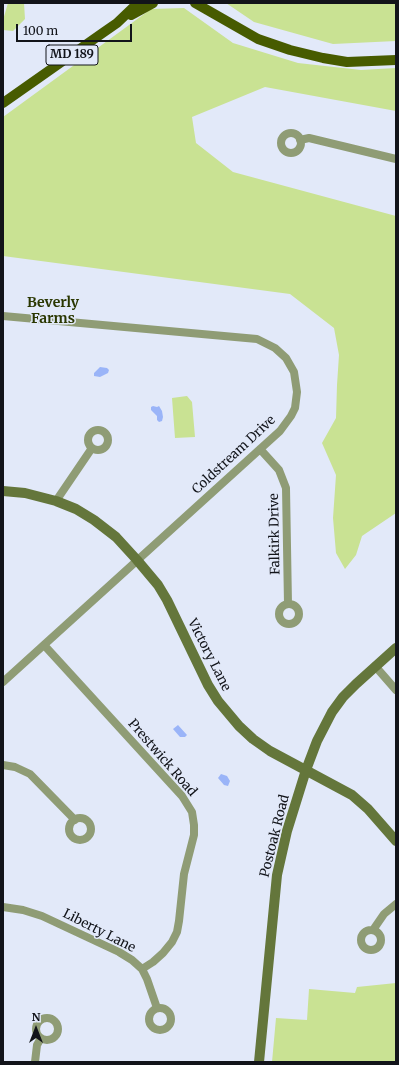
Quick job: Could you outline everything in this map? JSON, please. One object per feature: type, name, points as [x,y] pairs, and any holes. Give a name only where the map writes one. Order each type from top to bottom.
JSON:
[{"type":"main road","name":"MD 189","points":[[3,104],[117,23],[138,3]]},
{"type":"main road","points":[[117,23],[153,3]]},
{"type":"main road","points":[[198,4],[258,39],[290,50],[347,62],[396,60]]},
{"type":"street","points":[[300,140],[310,138],[396,160]]},
{"type":"street","name":"Coldstream Drive","points":[[3,316],[257,339],[267,343],[283,354],[294,372],[297,392],[294,408],[286,423],[260,449],[3,682]]},
{"type":"street","points":[[56,501],[92,448]]},
{"type":"street","name":"Falkirk Drive","points":[[260,449],[279,470],[286,488],[288,604]]},
{"type":"street","name":"Victory Lane","points":[[3,491],[30,494],[56,501],[76,509],[94,520],[116,537],[158,585],[167,600],[208,685],[218,701],[239,726],[261,745],[278,756],[352,796],[368,809],[396,841]]},
{"type":"street","name":"Prestwick Road","points":[[44,645],[182,796],[192,812],[194,835],[184,874],[177,932],[172,942],[163,953],[142,969]]},
{"type":"street","name":"Postoak Road","points":[[259,1062],[277,875],[287,831],[306,770],[317,741],[332,712],[343,697],[396,648]]},
{"type":"street","points":[[375,666],[396,690]]},
{"type":"street","points":[[3,765],[15,767],[30,774],[75,820]]},
{"type":"street","points":[[374,930],[384,914],[396,904]]},
{"type":"street","name":"Liberty Lane","points":[[3,907],[23,910],[42,916],[119,952],[132,960],[142,969],[157,1008]]},
{"type":"street","points":[[35,1062],[37,1045],[41,1038]]},
{"type":"green space","points":[[8,3],[24,3],[25,19],[13,31],[3,30],[3,20]]},
{"type":"green space","points":[[226,3],[396,3],[396,41],[333,44],[254,22]]},
{"type":"green space","points":[[184,8],[233,43],[298,63],[361,70],[396,68],[396,111],[265,87],[192,117],[196,143],[233,172],[396,216],[396,513],[362,536],[356,555],[345,569],[336,553],[333,518],[336,475],[322,443],[336,418],[339,355],[334,328],[290,294],[3,256],[3,117],[151,9]]},
{"type":"green space","points":[[187,396],[192,402],[195,437],[175,438],[172,398]]},
{"type":"green space","points":[[396,983],[396,1062],[272,1062],[276,1018],[307,1020],[309,989],[355,993],[357,987]]},
{"type":"water","points":[[100,367],[107,368],[109,370],[108,373],[100,377],[94,376],[94,373]]},
{"type":"water","points":[[159,406],[162,411],[162,421],[159,422],[157,420],[157,416],[151,410],[151,407]]},
{"type":"water","points":[[178,725],[187,735],[185,737],[180,737],[173,729]]},
{"type":"water","points":[[221,774],[227,776],[230,781],[228,786],[224,785],[218,778]]},
{"type":"district","name":"Beverly Farms","points":[[53,312]]}]
